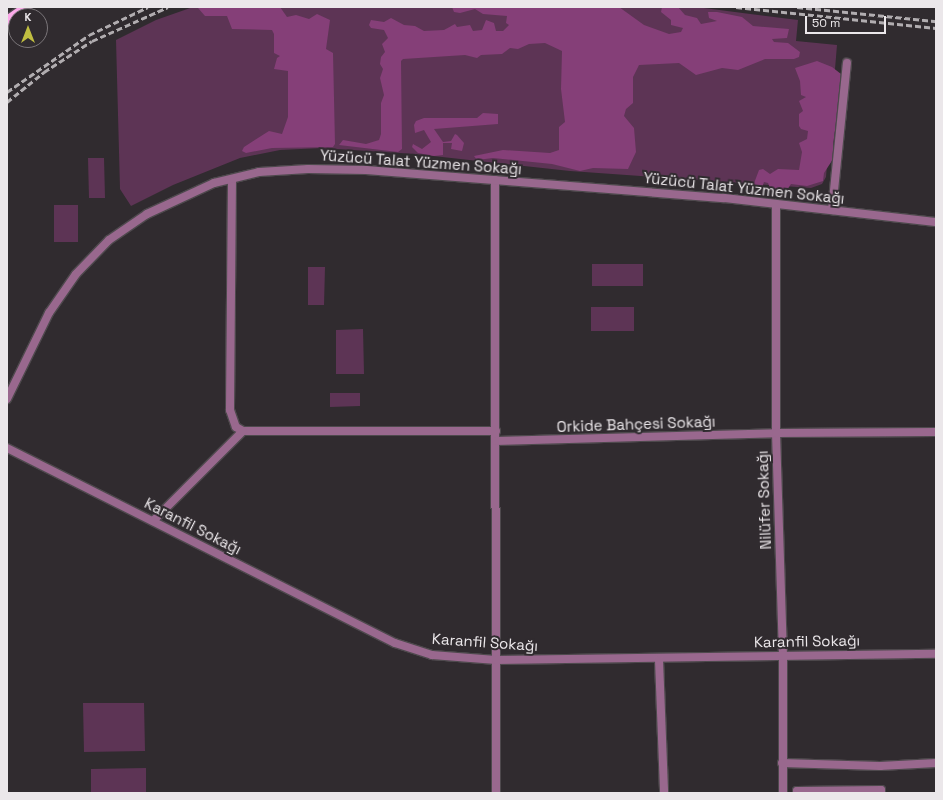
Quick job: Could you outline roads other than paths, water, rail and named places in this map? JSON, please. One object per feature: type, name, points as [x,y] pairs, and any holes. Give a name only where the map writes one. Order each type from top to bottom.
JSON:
[{"type":"main road","points":[[7,22],[27,7]]},
{"type":"street","points":[[832,210],[848,63]]},
{"type":"street","name":"Yüzücü Talat Yüzmen Sokağı","points":[[7,399],[49,313],[76,274],[109,240],[147,214],[214,183],[259,172],[308,169],[366,170],[724,198],[936,222]]},
{"type":"street","points":[[232,179],[230,410],[234,423],[243,431],[496,431]]},
{"type":"street","points":[[495,180],[496,793]]},
{"type":"street","name":"Nilüfer Sokağı","points":[[776,205],[776,433],[783,655],[782,793]]},
{"type":"street","points":[[152,521],[243,431]]},
{"type":"street","name":"Orkide Bahçesi Sokağı","points":[[496,442],[776,433],[936,432]]},
{"type":"street","name":"Karanfil Sokağı","points":[[7,448],[395,643],[432,655],[496,660],[659,660],[783,655],[936,654]]},
{"type":"street","points":[[659,660],[664,793]]},
{"type":"street","points":[[782,763],[880,766],[936,763]]},
{"type":"street","points":[[797,793],[797,791],[881,790],[881,793]]},
{"type":"railway","points":[[7,92],[89,35],[148,7]]},
{"type":"railway","points":[[7,102],[44,72],[92,41],[168,7]]},
{"type":"railway","points":[[736,7],[936,28]]},
{"type":"railway","points":[[797,7],[936,21]]}]
